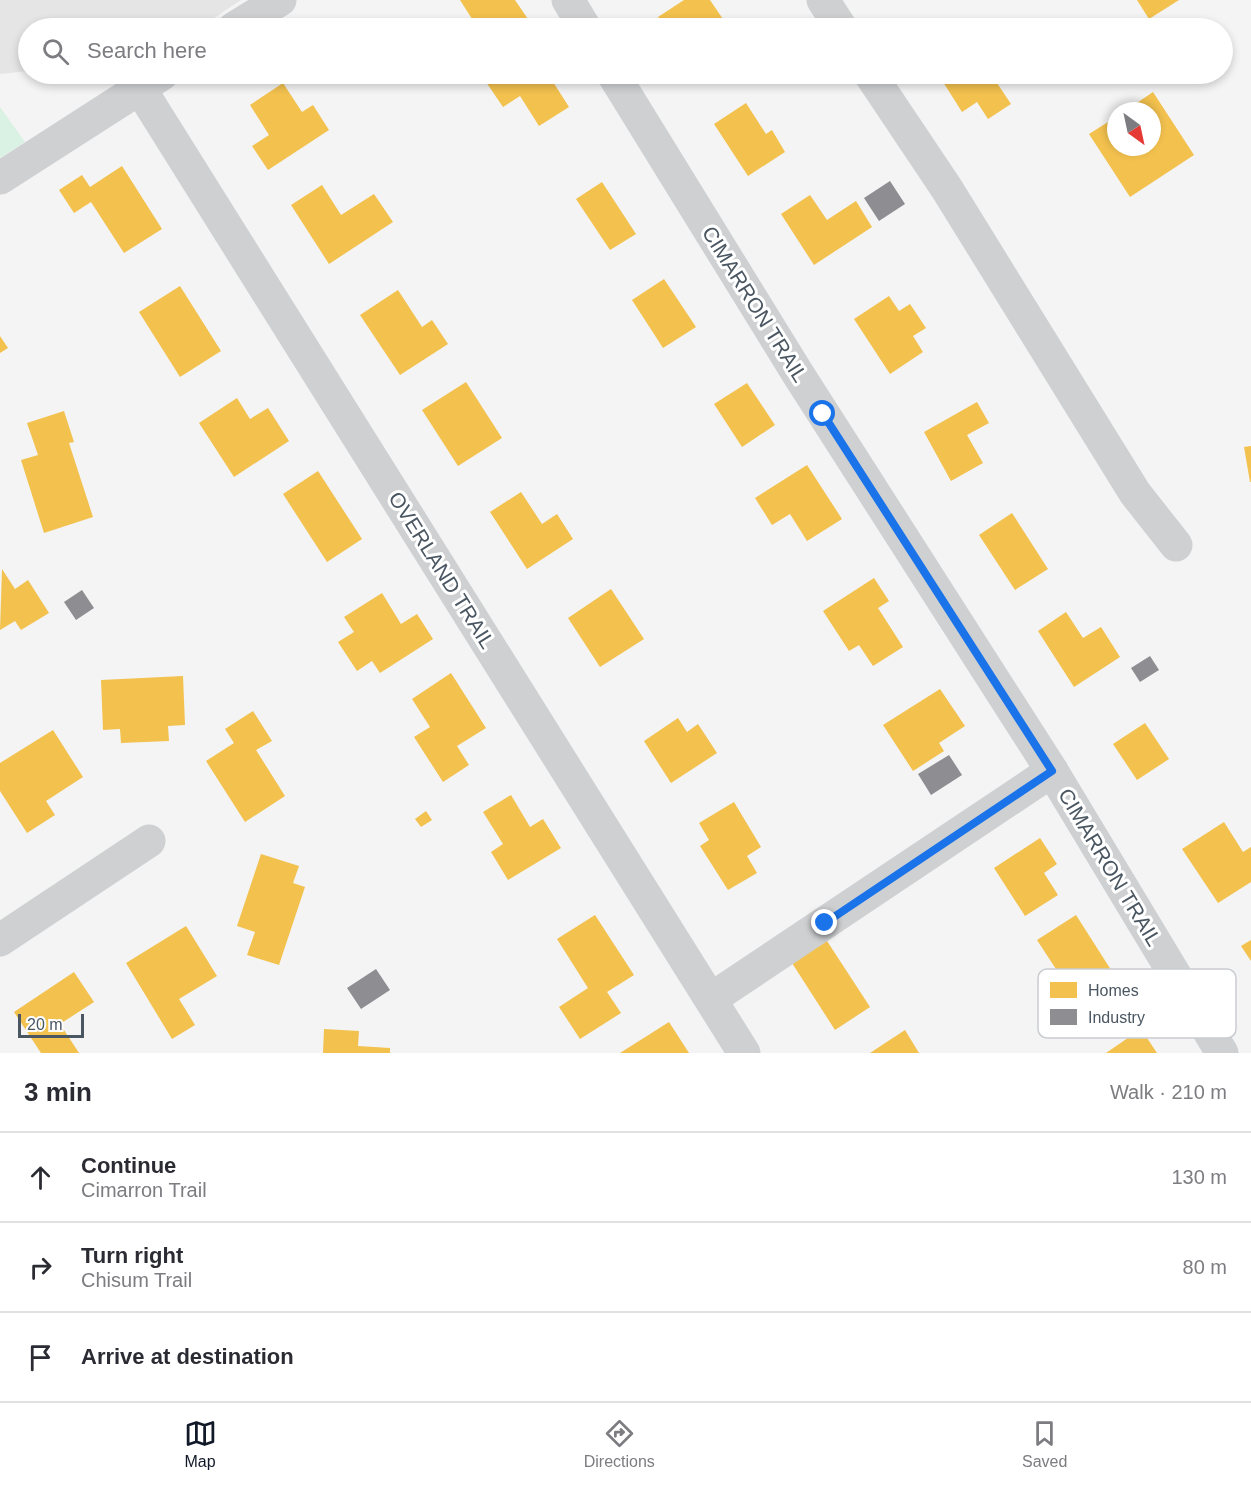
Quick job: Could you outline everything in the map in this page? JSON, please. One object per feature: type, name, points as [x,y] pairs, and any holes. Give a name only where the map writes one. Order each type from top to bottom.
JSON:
[{"type":"street","points":[[250,18],[280,0]]},
{"type":"street","points":[[568,0],[579,18]]},
{"type":"street","points":[[823,0],[835,18]]},
{"type":"street","points":[[0,178],[144,84]]},
{"type":"street","name":"OVERLAND TRAIL","points":[[152,84],[744,1053]]},
{"type":"street","name":"CIMARRON TRAIL","points":[[619,84],[798,374],[1052,771],[1171,969]]},
{"type":"street","points":[[877,84],[946,189],[1135,494],[1176,546]]},
{"type":"street","points":[[711,999],[1052,771]]},
{"type":"street","points":[[0,940],[149,841]]},
{"type":"street","name":"CIMARRON TRAIL","points":[[1213,1038],[1222,1053]]},
{"type":"shaded area","points":[[0,0],[241,0],[214,18],[18,18],[18,72],[0,74]]},
{"type":"green space","points":[[0,107],[25,142],[0,158]]},
{"type":"building: Homes","points":[[460,0],[515,0],[527,18],[471,18]]},
{"type":"building: Homes","points":[[684,0],[710,0],[722,18],[659,18]]},
{"type":"building: Homes","points":[[1137,0],[1179,0],[1151,18]]},
{"type":"building: Homes","points":[[284,84],[302,112],[313,105],[329,130],[268,170],[252,146],[269,135],[250,105]]},
{"type":"building: Homes","points":[[487,84],[554,84],[569,107],[539,126],[520,96],[503,107]]},
{"type":"building: Homes","points":[[944,84],[998,84],[1011,104],[988,119],[977,102],[962,112]]},
{"type":"building: Homes","points":[[1153,92],[1160,102],[1138,102]]},
{"type":"building: Homes","points":[[746,103],[766,134],[772,130],[785,152],[748,176],[714,124]]},
{"type":"building: Homes","points":[[1161,104],[1194,155],[1130,197],[1089,134],[1107,123],[1107,156],[1161,156]]},
{"type":"building: Homes","points":[[122,166],[162,229],[124,253],[91,202],[74,213],[59,190],[82,175],[90,187]]},
{"type":"building: Homes","points":[[602,182],[636,234],[610,250],[576,199]]},
{"type":"building: Homes","points":[[322,185],[341,215],[374,194],[393,222],[329,264],[291,205]]},
{"type":"building: Homes","points":[[810,195],[827,220],[856,201],[872,227],[814,265],[781,214]]},
{"type":"building: Homes","points":[[664,279],[696,327],[663,348],[632,300]]},
{"type":"building: Homes","points":[[180,286],[221,351],[180,377],[139,312]]},
{"type":"building: Homes","points":[[398,290],[422,327],[432,320],[448,344],[400,375],[360,315]]},
{"type":"building: Homes","points":[[889,296],[899,311],[910,304],[926,328],[913,336],[923,352],[890,374],[854,319]]},
{"type":"building: Homes","points":[[0,336],[8,348],[0,353]]},
{"type":"building: Homes","points":[[466,382],[502,438],[458,466],[422,410]]},
{"type":"building: Homes","points":[[747,383],[775,425],[742,447],[714,404]]},
{"type":"building: Homes","points":[[237,398],[250,419],[268,408],[289,441],[234,477],[199,423]]},
{"type":"building: Homes","points":[[977,402],[989,423],[967,435],[983,463],[951,481],[924,432]]},
{"type":"building: Homes","points":[[64,411],[74,442],[69,443],[93,517],[44,533],[21,460],[38,455],[27,423]]},
{"type":"building: Homes","points":[[1251,446],[1251,482],[1250,482],[1244,447]]},
{"type":"building: Homes","points":[[807,465],[842,519],[807,541],[790,514],[772,525],[755,498]]},
{"type":"building: Homes","points":[[318,471],[362,539],[327,562],[283,494]]},
{"type":"building: Homes","points":[[521,492],[542,524],[557,514],[573,539],[527,569],[490,512]]},
{"type":"building: Homes","points":[[1012,513],[1048,569],[1015,590],[979,535]]},
{"type":"building: Homes","points":[[2,569],[15,589],[28,580],[49,613],[21,630],[15,621],[0,630]]},
{"type":"building: Homes","points":[[874,578],[889,601],[878,608],[903,647],[873,666],[859,645],[849,651],[823,611]]},
{"type":"building: Homes","points":[[611,589],[644,639],[600,667],[568,618]]},
{"type":"building: Homes","points":[[382,593],[401,624],[417,614],[433,639],[380,673],[372,661],[357,671],[338,642],[354,632],[344,617]]},
{"type":"building: Homes","points":[[1066,612],[1083,638],[1101,627],[1120,657],[1074,687],[1038,631]]},
{"type":"building: Homes","points":[[451,673],[486,728],[457,746],[469,765],[443,782],[414,737],[430,727],[412,699]]},
{"type":"building: Homes","points":[[183,676],[185,725],[168,726],[169,741],[121,743],[120,729],[103,730],[101,680]]},
{"type":"building: Homes","points":[[940,689],[965,726],[939,743],[944,751],[913,771],[883,725]]},
{"type":"building: Homes","points":[[253,711],[272,741],[256,750],[285,796],[245,822],[206,761],[234,743],[225,729]]},
{"type":"building: Homes","points":[[678,718],[687,732],[698,724],[717,753],[671,783],[644,741]]},
{"type":"building: Homes","points":[[1145,723],[1169,759],[1137,780],[1113,744]]},
{"type":"building: Homes","points":[[53,730],[83,777],[46,801],[55,815],[27,833],[0,791],[0,763]]},
{"type":"building: Homes","points":[[511,795],[530,827],[543,819],[561,848],[508,880],[491,852],[503,844],[483,812]]},
{"type":"building: Homes","points":[[734,802],[761,847],[747,856],[757,873],[728,890],[700,846],[709,840],[699,823]]},
{"type":"building: Homes","points":[[426,811],[432,820],[421,827],[415,819]]},
{"type":"building: Homes","points":[[1224,822],[1243,852],[1251,847],[1251,882],[1218,903],[1182,849]]},
{"type":"building: Homes","points":[[1040,838],[1057,864],[1044,873],[1058,895],[1025,916],[994,868]]},
{"type":"building: Homes","points":[[261,854],[299,866],[293,883],[305,887],[279,965],[247,955],[255,932],[237,926]]},
{"type":"building: Homes","points":[[595,915],[634,975],[607,992],[621,1013],[580,1039],[559,1007],[588,988],[557,939]]},
{"type":"building: Homes","points":[[1076,915],[1110,969],[1056,969],[1037,940]]},
{"type":"building: Homes","points":[[186,926],[217,976],[179,999],[195,1025],[172,1039],[126,963]]},
{"type":"building: Homes","points":[[1251,940],[1251,961],[1241,946]]},
{"type":"building: Homes","points":[[827,941],[870,1007],[835,1030],[792,963]]},
{"type":"building: Homes","points":[[74,972],[94,1002],[60,1024],[79,1053],[41,1053],[14,1012]]},
{"type":"building: Homes","points":[[669,1022],[689,1053],[620,1053]]},
{"type":"building: Homes","points":[[324,1029],[359,1031],[358,1046],[390,1048],[390,1053],[323,1053]]},
{"type":"building: Homes","points":[[905,1030],[919,1053],[870,1053]]},
{"type":"building: Homes","points":[[1128,1038],[1147,1038],[1157,1053],[1106,1053]]},
{"type":"building: Industry","points":[[890,181],[905,204],[879,221],[864,198]]},
{"type":"building: Industry","points":[[82,590],[94,608],[76,620],[64,602]]},
{"type":"building: Industry","points":[[1150,656],[1159,670],[1140,682],[1131,668]]},
{"type":"building: Industry","points":[[949,755],[962,775],[931,795],[918,774]]},
{"type":"building: Industry","points":[[376,969],[390,990],[361,1009],[347,988]]},
{"type":"route","points":[[823,414],[1052,771],[825,923]]}]
